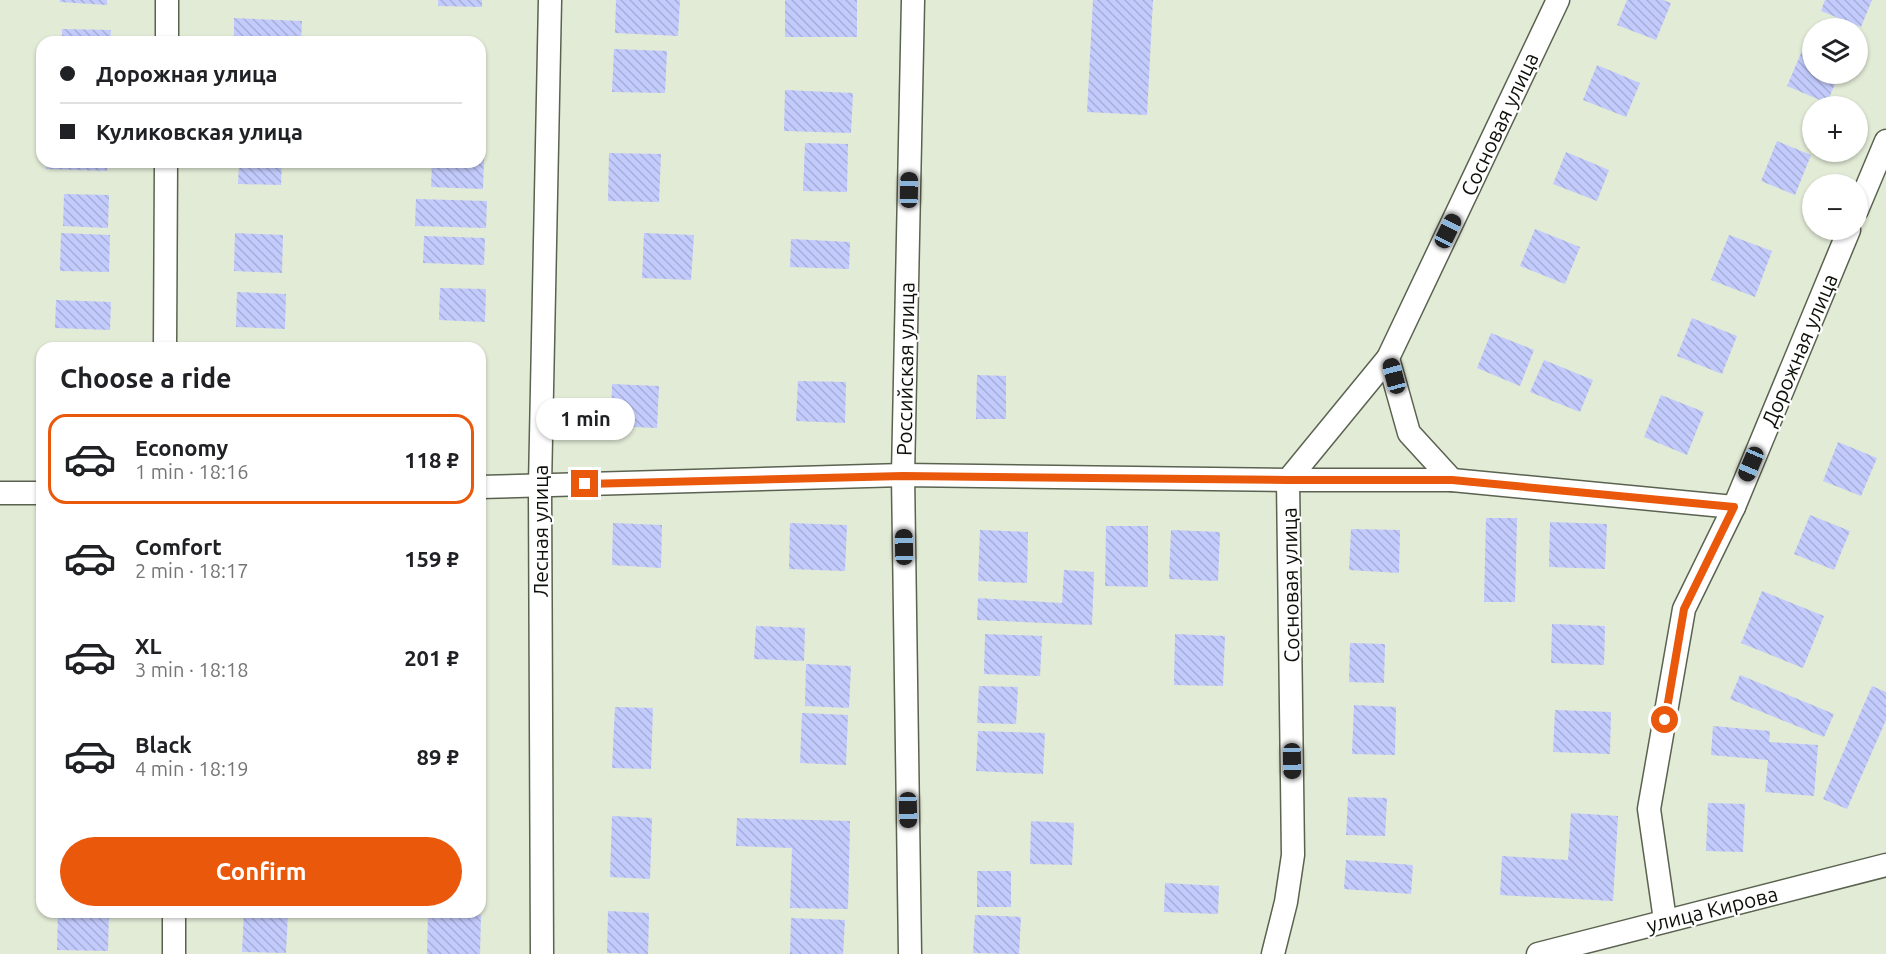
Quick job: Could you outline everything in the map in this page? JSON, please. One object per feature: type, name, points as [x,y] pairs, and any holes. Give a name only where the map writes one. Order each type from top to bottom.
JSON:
[{"type":"street","points":[[166,36],[167,0]]},
{"type":"street","name":"Лесная улица","points":[[542,954],[540,486],[550,0]]},
{"type":"street","name":"Российская улица","points":[[910,954],[903,476],[913,0]]},
{"type":"street","name":"Сосновая улица","points":[[1273,954],[1287,902],[1293,855],[1288,480],[1388,358],[1558,0]]},
{"type":"street","points":[[1868,184],[1886,141]]},
{"type":"street","points":[[165,342],[166,168]]},
{"type":"street","name":"Дорожная улица","points":[[1665,920],[1649,809],[1684,609],[1734,507],[1845,240]]},
{"type":"street","points":[[1388,358],[1409,433],[1452,480]]},
{"type":"street","points":[[486,487],[903,476],[1452,480],[1734,507]]},
{"type":"street","points":[[0,493],[36,493]]},
{"type":"street","name":"улица Кирова","points":[[1538,954],[1886,865]]},
{"type":"street","points":[[174,918],[174,954]]},
{"type":"building","points":[[60,0],[107,0],[107,5],[60,2]]},
{"type":"building","points":[[438,0],[482,0],[482,7],[438,6]]},
{"type":"building","points":[[616,0],[680,0],[678,36],[615,33]]},
{"type":"building","points":[[785,0],[857,0],[857,37],[785,37]]},
{"type":"building","points":[[1093,0],[1153,0],[1147,115],[1087,112]]},
{"type":"building","points":[[1627,0],[1663,0],[1671,3],[1656,40],[1617,25]]},
{"type":"building","points":[[1825,0],[1872,0],[1865,18],[1838,18],[1821,11]]},
{"type":"building","points":[[234,18],[302,21],[301,36],[234,36]]},
{"type":"building","points":[[62,29],[111,30],[110,36],[62,36]]},
{"type":"building","points":[[614,49],[667,51],[665,93],[612,92]]},
{"type":"building","points":[[1802,51],[1802,84],[1835,84],[1830,96],[1811,96],[1787,86]]},
{"type":"building","points":[[1597,65],[1640,83],[1626,117],[1583,100]]},
{"type":"building","points":[[785,90],[853,93],[851,133],[784,131]]},
{"type":"building","points":[[1777,141],[1802,151],[1802,162],[1808,162],[1795,195],[1761,181]]},
{"type":"building","points":[[805,143],[848,144],[847,192],[803,191]]},
{"type":"building","points":[[1566,152],[1609,170],[1597,201],[1553,184]]},
{"type":"building","points":[[609,153],[661,154],[659,202],[608,201]]},
{"type":"building","points":[[46,168],[107,168],[107,171]]},
{"type":"building","points":[[239,168],[282,168],[281,185],[238,184]]},
{"type":"building","points":[[432,168],[484,168],[483,189],[431,187]]},
{"type":"building","points":[[64,194],[109,195],[108,228],[63,226]]},
{"type":"building","points":[[416,199],[487,201],[486,228],[415,226]]},
{"type":"building","points":[[1535,229],[1580,247],[1565,284],[1520,266]]},
{"type":"building","points":[[61,233],[110,235],[109,272],[60,271]]},
{"type":"building","points":[[235,233],[283,235],[282,273],[234,271]]},
{"type":"building","points":[[644,233],[694,235],[691,280],[642,278]]},
{"type":"building","points":[[1729,235],[1772,251],[1755,297],[1711,280]]},
{"type":"building","points":[[424,236],[485,238],[484,265],[423,263]]},
{"type":"building","points":[[791,239],[850,242],[849,269],[790,267]]},
{"type":"building","points":[[440,288],[486,289],[485,322],[439,320]]},
{"type":"building","points":[[237,292],[286,294],[285,329],[236,327]]},
{"type":"building","points":[[56,300],[111,302],[110,330],[55,328]]},
{"type":"building","points":[[1692,318],[1737,336],[1722,374],[1677,356]]},
{"type":"building","points":[[1491,333],[1534,350],[1520,386],[1477,368]]},
{"type":"building","points":[[1544,360],[1593,380],[1580,412],[1530,392]]},
{"type":"building","points":[[977,375],[1006,376],[1006,419],[976,419]]},
{"type":"building","points":[[798,381],[846,382],[845,423],[796,421]]},
{"type":"building","points":[[612,384],[659,386],[657,428],[611,426]]},
{"type":"building","points":[[1661,395],[1704,412],[1687,455],[1644,437]]},
{"type":"building","points":[[1838,442],[1877,458],[1861,496],[1823,481]]},
{"type":"building","points":[[1810,515],[1850,531],[1834,570],[1794,554]]},
{"type":"building","points":[[1486,518],[1517,518],[1515,602],[1484,602]]},
{"type":"building","points":[[1550,522],[1607,524],[1605,569],[1549,567]]},
{"type":"building","points":[[613,523],[662,525],[661,568],[612,565]]},
{"type":"building","points":[[790,523],[847,525],[845,571],[789,569]]},
{"type":"building","points":[[1106,526],[1148,526],[1148,587],[1105,586]]},
{"type":"building","points":[[1351,529],[1400,530],[1399,573],[1349,570]]},
{"type":"building","points":[[980,530],[1028,532],[1027,583],[978,581]]},
{"type":"building","points":[[1171,530],[1220,532],[1218,581],[1169,579]]},
{"type":"building","points":[[1064,570],[1094,572],[1092,625],[977,620],[978,598],[1062,603]]},
{"type":"building","points":[[1762,591],[1824,616],[1803,668],[1741,643]]},
{"type":"building","points":[[1552,624],[1605,626],[1604,665],[1551,663]]},
{"type":"building","points":[[756,626],[805,628],[804,661],[754,659]]},
{"type":"building","points":[[985,634],[1042,636],[1040,676],[984,674]]},
{"type":"building","points":[[1175,634],[1225,636],[1223,686],[1174,685]]},
{"type":"building","points":[[1350,643],[1385,644],[1384,683],[1349,682]]},
{"type":"building","points":[[806,664],[851,666],[849,708],[805,706]]},
{"type":"building","points":[[1740,675],[1834,714],[1824,737],[1730,699]]},
{"type":"building","points":[[979,686],[1018,687],[1016,724],[977,723]]},
{"type":"building","points":[[1872,686],[1886,692],[1886,720],[1847,809],[1823,799]]},
{"type":"building","points":[[1354,705],[1396,707],[1395,755],[1352,754]]},
{"type":"building","points":[[615,707],[653,708],[651,769],[612,768]]},
{"type":"building","points":[[1555,710],[1611,712],[1610,754],[1553,752]]},
{"type":"building","points":[[802,713],[848,715],[846,765],[800,763]]},
{"type":"building","points":[[1713,726],[1770,731],[1769,742],[1818,745],[1814,796],[1765,792],[1768,760],[1711,755]]},
{"type":"building","points":[[978,731],[1045,733],[1043,774],[976,771]]},
{"type":"building","points":[[1348,797],[1387,798],[1385,836],[1346,835]]},
{"type":"building","points":[[1708,803],[1745,804],[1743,852],[1706,851]]},
{"type":"building","points":[[1571,813],[1618,816],[1613,901],[1500,895],[1502,856],[1568,860]]},
{"type":"building","points":[[612,816],[652,818],[650,879],[610,877]]},
{"type":"building","points":[[737,818],[850,821],[848,909],[790,908],[792,848],[736,846]]},
{"type":"building","points":[[1031,821],[1074,823],[1072,865],[1030,864]]},
{"type":"building","points":[[1346,860],[1413,865],[1411,894],[1344,889]]},
{"type":"building","points":[[977,871],[1011,871],[1011,907],[977,907]]},
{"type":"building","points":[[1165,883],[1219,886],[1218,914],[1164,912]]},
{"type":"building","points":[[608,911],[649,913],[648,954],[607,953]]},
{"type":"building","points":[[975,915],[1021,917],[1019,954],[973,953]]},
{"type":"building","points":[[58,918],[109,918],[108,951],[57,950]]},
{"type":"building","points":[[244,918],[288,918],[286,953],[242,952]]},
{"type":"building","points":[[428,918],[481,918],[480,954],[427,954]]},
{"type":"building","points":[[791,918],[845,920],[843,954],[790,954]]},
{"type":"route","points":[[585,484],[903,476],[1452,480],[1734,507],[1684,609],[1665,720]]}]
